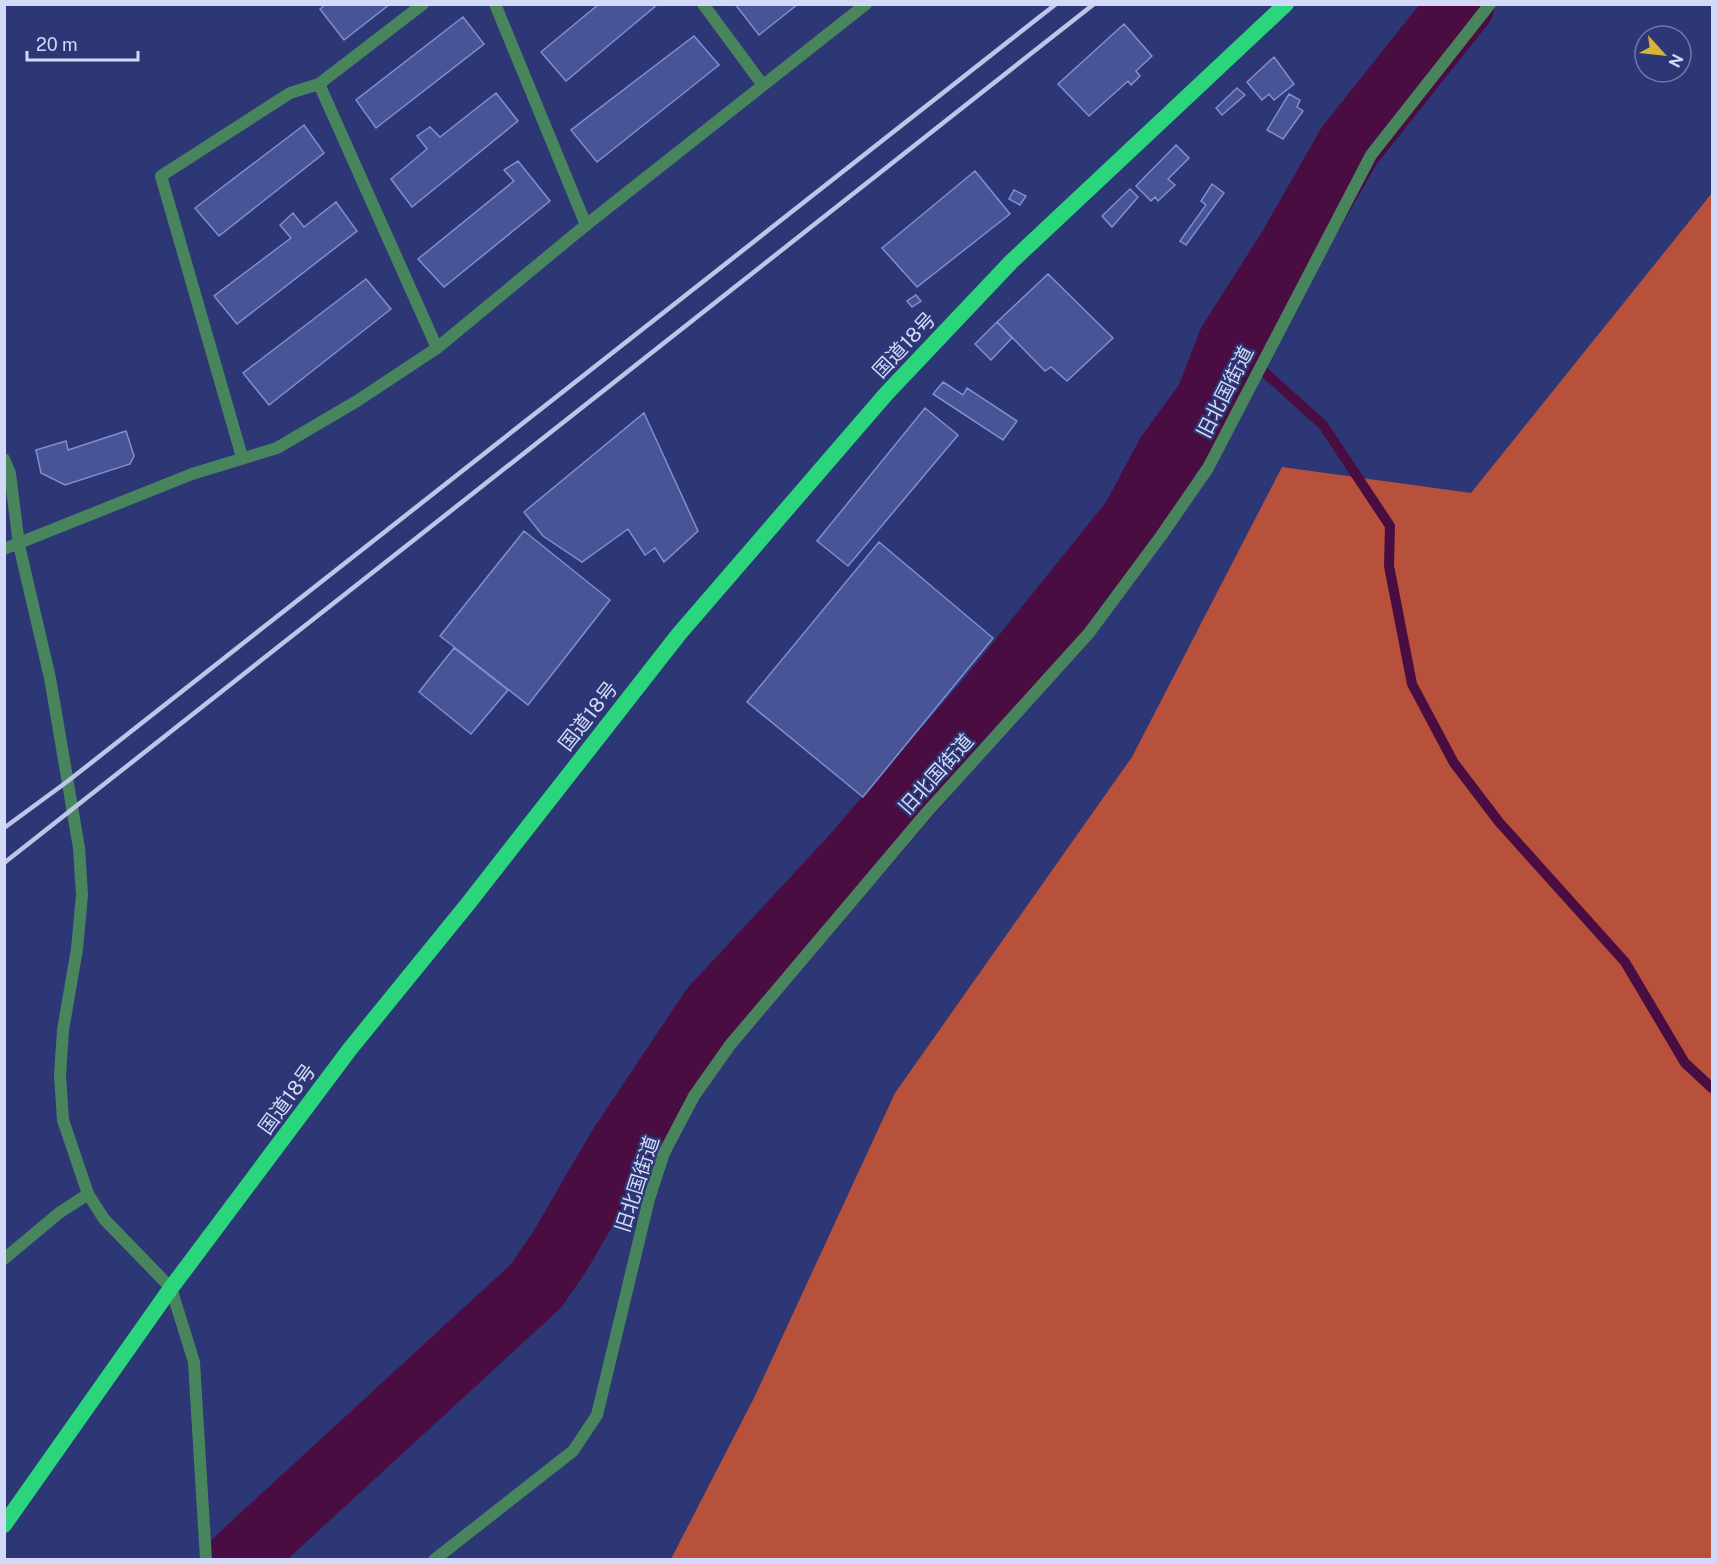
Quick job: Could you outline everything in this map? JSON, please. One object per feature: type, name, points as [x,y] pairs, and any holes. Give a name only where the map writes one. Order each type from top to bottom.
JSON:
[{"type":"highway","name":"国道18号","points":[[4,1525],[171,1288],[350,1049],[467,905],[679,634],[886,394],[1011,262],[1286,4]]},
{"type":"street","points":[[242,457],[162,176],[290,93],[319,84],[423,4]]},
{"type":"street","points":[[495,4],[586,225]]},
{"type":"street","points":[[703,4],[762,84]]},
{"type":"street","points":[[4,549],[242,457],[277,448],[357,401],[437,348],[586,225],[866,4]]},
{"type":"street","name":"旧北国街道","points":[[434,1560],[573,1451],[597,1415],[649,1199],[664,1153],[694,1096],[730,1045],[928,810],[1089,633],[1161,536],[1208,468],[1371,155],[1491,4]]},
{"type":"street","points":[[319,84],[437,348]]},
{"type":"street","points":[[4,459],[10,473],[19,545],[50,678],[80,848],[82,895],[77,949],[63,1030],[60,1076],[63,1120],[88,1194],[104,1219],[171,1288],[194,1362],[206,1557]]},
{"type":"street","points":[[4,1259],[59,1213],[88,1194]]},
{"type":"shaded area","points":[[1712,193],[1712,1559],[671,1559],[754,1398],[895,1093],[1132,757],[1282,467],[1471,493]]},
{"type":"building","points":[[326,4],[390,4],[344,40],[320,9]]},
{"type":"building","points":[[599,4],[658,4],[566,81],[541,52]]},
{"type":"building","points":[[735,4],[798,4],[759,35]]},
{"type":"building","points":[[463,17],[484,44],[376,128],[356,100]]},
{"type":"building","points":[[1124,24],[1152,56],[1136,71],[1140,76],[1131,85],[1128,81],[1089,116],[1058,84]]},
{"type":"building","points":[[694,36],[719,65],[597,162],[571,130]]},
{"type":"building","points":[[1274,57],[1294,84],[1274,100],[1269,94],[1262,100],[1247,82]]},
{"type":"building","points":[[1237,88],[1245,95],[1222,115],[1216,108]]},
{"type":"building","points":[[496,93],[518,121],[412,207],[391,179],[427,149],[417,136],[430,127],[440,137]]},
{"type":"building","points":[[1289,94],[1300,100],[1297,107],[1303,111],[1283,139],[1267,130]]},
{"type":"building","points":[[304,125],[324,153],[219,236],[195,208]]},
{"type":"building","points":[[1176,145],[1189,158],[1168,179],[1175,185],[1158,201],[1155,197],[1151,201],[1136,186]]},
{"type":"building","points":[[518,161],[550,201],[444,287],[418,259],[514,181],[504,170]]},
{"type":"building","points":[[975,171],[1010,214],[917,287],[882,248]]},
{"type":"building","points":[[1212,184],[1224,193],[1186,245],[1180,241],[1206,205],[1201,201]]},
{"type":"building","points":[[1130,189],[1138,197],[1112,227],[1102,216]]},
{"type":"building","points":[[1014,190],[1026,196],[1020,205],[1009,199]]},
{"type":"building","points":[[336,202],[357,231],[237,324],[214,296],[291,238],[280,225],[293,213],[304,227]]},
{"type":"building","points":[[1048,274],[1113,338],[1067,381],[1051,367],[1045,371],[997,322]]},
{"type":"building","points":[[366,279],[391,309],[269,405],[243,373]]},
{"type":"building","points":[[916,295],[921,301],[912,307],[907,301]]},
{"type":"building","points":[[997,322],[1012,338],[991,360],[975,344]]},
{"type":"building","points":[[943,382],[963,395],[967,388],[1017,421],[1003,440],[933,394]]},
{"type":"building","points":[[925,408],[958,435],[848,566],[817,541]]},
{"type":"building","points":[[644,413],[698,531],[664,562],[655,548],[645,555],[628,529],[582,562],[543,536],[524,512]]},
{"type":"building","points":[[126,431],[134,456],[130,464],[65,485],[41,473],[36,450],[66,441],[68,450]]},
{"type":"building","points":[[524,531],[610,600],[528,705],[440,636]]},
{"type":"building","points":[[879,542],[993,638],[863,797],[747,702]]},
{"type":"building","points":[[454,648],[508,690],[471,734],[419,692]]},
{"type":"waterway","points":[[238,1560],[536,1286],[560,1251],[620,1148],[713,1009],[854,857],[994,694],[1134,520],[1168,456],[1208,401],[1231,342],[1289,251],[1349,146],[1462,4]]},
{"type":"waterway","points":[[1231,342],[1323,425],[1390,526],[1389,566],[1412,684],[1454,763],[1499,822],[1625,962],[1685,1063],[1712,1088]]},
{"type":"railway","points":[[4,828],[68,781],[1056,4]]},
{"type":"railway","points":[[4,863],[1094,4]]}]
